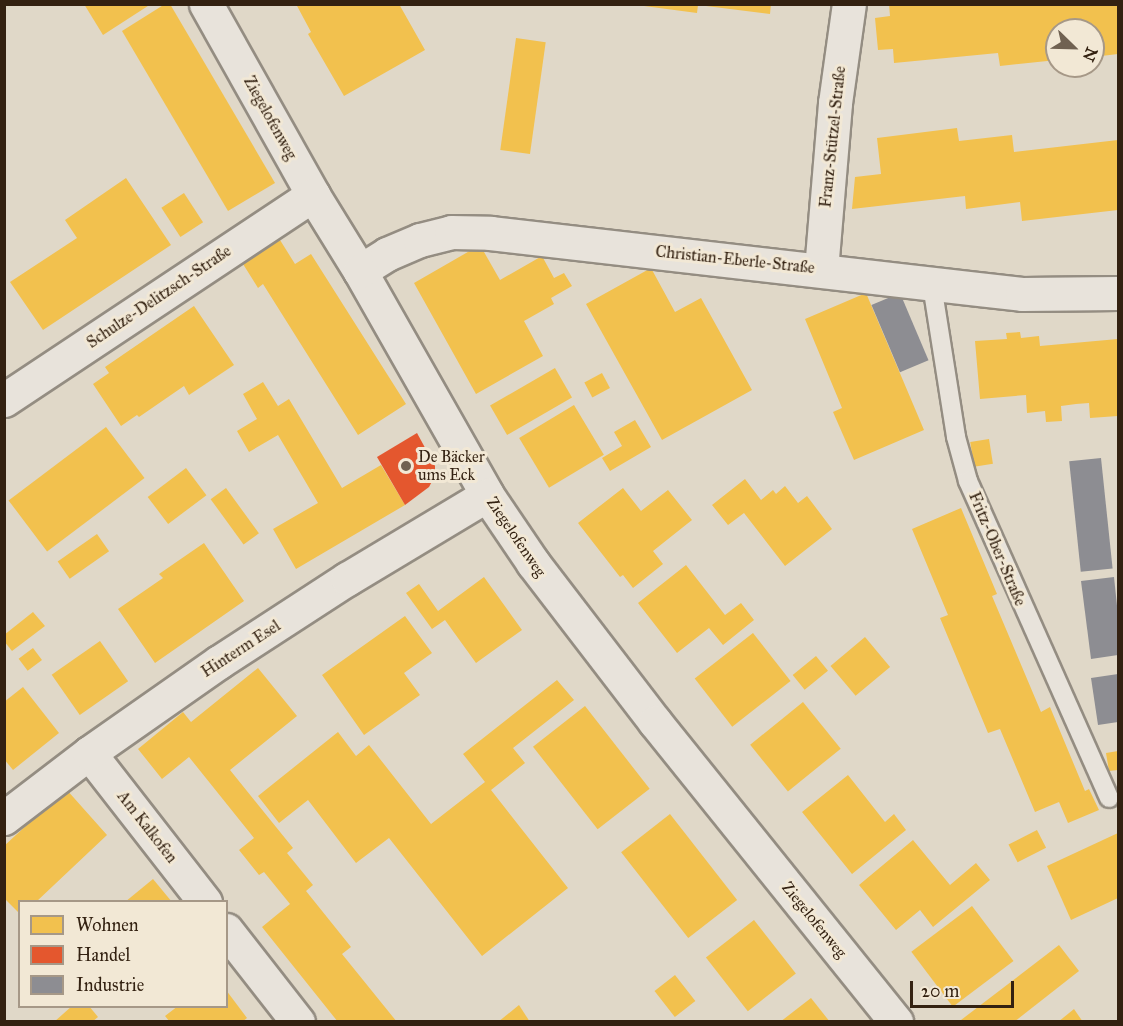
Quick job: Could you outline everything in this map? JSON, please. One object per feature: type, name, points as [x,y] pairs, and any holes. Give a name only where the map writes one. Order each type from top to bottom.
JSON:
[{"type":"street","name":"Ziegelofenweg","points":[[206,4],[313,195],[360,271],[487,495],[533,563],[587,635],[896,1022]]},
{"type":"street","name":"Franz-Stützel-Straße","points":[[821,270],[835,104],[849,4]]},
{"type":"street","name":"Schulze-Delitzsch-Straße","points":[[4,400],[313,195]]},
{"type":"street","name":"Christian-Eberle-Straße","points":[[360,271],[387,254],[420,240],[451,232],[490,233],[1022,294],[1119,293]]},
{"type":"street","name":"Hinterm Esel","points":[[5,817],[89,753],[219,662],[347,579],[487,495]]},
{"type":"street","name":"Am Kalkofen","points":[[89,753],[203,900]]},
{"type":"street","points":[[228,933],[298,1022]]},
{"type":"lane","name":"Fritz-Ober-Straße","points":[[932,285],[956,437],[968,481],[1109,798]]},
{"type":"building: Wohnen","points":[[84,4],[151,4],[103,35]]},
{"type":"building: Wohnen","points":[[165,4],[170,4],[275,183],[228,211],[122,31]]},
{"type":"building: Wohnen","points":[[296,4],[399,4],[425,50],[344,96],[308,34],[311,32]]},
{"type":"building: Wohnen","points":[[629,4],[771,4],[770,14],[698,5],[697,13]]},
{"type":"building: Wohnen","points":[[889,4],[1118,4],[1118,54],[1105,56],[1105,18],[1045,18],[1045,61],[1000,66],[998,53],[894,63],[893,49],[878,50],[875,18],[890,16]]},
{"type":"building: Wohnen","points":[[516,38],[546,42],[530,154],[500,150]]},
{"type":"building: Wohnen","points":[[957,128],[959,141],[1012,135],[1014,152],[1118,140],[1118,210],[1022,221],[1020,202],[966,209],[965,196],[852,209],[855,177],[881,174],[877,138]]},
{"type":"building: Wohnen","points":[[126,178],[171,245],[43,330],[10,282],[77,238],[65,220]]},
{"type":"building: Wohnen","points":[[184,193],[203,222],[180,237],[161,208]]},
{"type":"building: Wohnen","points":[[280,240],[295,264],[311,254],[406,404],[358,435],[263,284],[258,288],[243,264]]},
{"type":"building: Wohnen","points":[[480,245],[500,280],[542,256],[554,278],[564,273],[572,286],[551,298],[554,304],[524,321],[543,356],[476,394],[414,283]]},
{"type":"building: Wohnen","points":[[651,268],[675,312],[701,298],[752,390],[662,440],[586,304]]},
{"type":"building: Wohnen","points":[[866,293],[924,430],[854,460],[833,412],[842,408],[805,319]]},
{"type":"building: Wohnen","points":[[194,306],[234,365],[189,395],[184,386],[139,417],[137,415],[121,426],[93,384],[109,373],[105,367]]},
{"type":"building: Wohnen","points":[[1020,332],[1021,338],[1039,336],[1040,346],[1118,339],[1118,416],[1090,418],[1089,403],[1076,404],[1061,406],[1062,421],[1046,422],[1045,411],[1027,413],[1026,395],[980,399],[975,341],[1007,339],[1006,333]]},
{"type":"building: Wohnen","points":[[555,368],[572,397],[507,435],[490,406]]},
{"type":"building: Wohnen","points":[[602,373],[610,388],[592,397],[584,382]]},
{"type":"building: Wohnen","points":[[263,382],[278,406],[289,399],[342,488],[381,465],[405,505],[296,569],[273,529],[318,503],[278,435],[249,452],[237,431],[257,419],[243,394]]},
{"type":"building: Wohnen","points":[[574,405],[604,455],[549,488],[519,438]]},
{"type":"building: Wohnen","points":[[635,420],[651,447],[610,471],[602,458],[622,446],[614,432]]},
{"type":"building: Wohnen","points":[[106,427],[145,478],[47,552],[9,500]]},
{"type":"building: Wohnen","points":[[989,439],[993,464],[974,467],[970,442]]},
{"type":"building: Wohnen","points":[[186,468],[206,495],[168,524],[148,497]]},
{"type":"building: Wohnen","points":[[745,479],[761,500],[773,490],[776,494],[785,486],[798,503],[807,496],[832,529],[785,566],[744,513],[728,525],[712,505]]},
{"type":"building: Wohnen","points":[[226,488],[259,533],[244,544],[211,499]]},
{"type":"building: Wohnen","points":[[623,488],[641,511],[668,490],[692,520],[653,551],[663,564],[633,588],[623,575],[620,577],[578,523]]},
{"type":"building: Wohnen","points":[[961,508],[997,594],[992,596],[1041,712],[1050,707],[1085,791],[1089,789],[1099,810],[1068,823],[1059,802],[1035,812],[1000,729],[988,733],[940,618],[948,615],[912,529]]},
{"type":"building: Wohnen","points":[[97,534],[109,551],[70,579],[58,562]]},
{"type":"building: Wohnen","points":[[204,543],[244,601],[155,663],[118,609],[163,578],[159,574]]},
{"type":"building: Wohnen","points":[[686,565],[725,615],[741,603],[754,620],[723,645],[709,628],[677,653],[638,603]]},
{"type":"building: Wohnen","points":[[484,577],[522,630],[476,663],[445,620],[432,629],[406,593],[419,584],[438,611]]},
{"type":"building: Wohnen","points":[[33,612],[45,626],[12,651],[4,641],[4,635]]},
{"type":"building: Wohnen","points":[[405,616],[432,653],[404,673],[420,695],[364,735],[322,675]]},
{"type":"building: Wohnen","points":[[753,633],[791,681],[732,727],[695,679]]},
{"type":"building: Wohnen","points":[[865,637],[890,667],[856,696],[831,666]]},
{"type":"building: Wohnen","points":[[100,641],[128,681],[80,715],[52,675]]},
{"type":"building: Wohnen","points":[[33,648],[42,660],[28,671],[19,659]]},
{"type":"building: Wohnen","points":[[816,656],[828,671],[805,690],[793,675]]},
{"type":"building: Wohnen","points":[[258,668],[297,716],[230,770],[293,848],[287,853],[313,885],[306,891],[351,947],[342,954],[397,1022],[338,1022],[262,927],[290,904],[264,872],[259,875],[239,850],[254,838],[189,757],[162,779],[138,749],[183,712],[191,722]]},
{"type":"building: Wohnen","points":[[557,680],[574,700],[513,748],[525,763],[491,790],[568,888],[482,956],[389,838],[356,863],[308,800],[279,823],[258,796],[338,732],[356,756],[369,745],[431,824],[485,782],[463,754]]},
{"type":"building: Wohnen","points":[[23,687],[59,733],[13,770],[4,759],[4,702]]},
{"type":"building: Wohnen","points":[[803,702],[841,749],[788,791],[750,745]]},
{"type":"building: Wohnen","points":[[585,706],[650,789],[598,829],[533,747]]},
{"type":"building: Wohnen","points":[[1118,751],[1118,770],[1109,771],[1106,753]]},
{"type":"building: Wohnen","points":[[848,775],[885,822],[894,814],[906,830],[852,874],[802,812]]},
{"type":"building: Wohnen","points":[[66,789],[107,835],[38,900],[18,900],[18,912],[4,898],[4,846]]},
{"type":"building: Wohnen","points":[[670,814],[737,900],[688,938],[621,852]]},
{"type":"building: Wohnen","points":[[1037,830],[1046,848],[1018,862],[1008,845]]},
{"type":"building: Wohnen","points":[[1118,833],[1118,898],[1071,920],[1047,866]]},
{"type":"building: Wohnen","points":[[913,840],[950,885],[976,863],[990,880],[933,927],[920,910],[896,930],[859,885]]},
{"type":"building: Wohnen","points":[[153,879],[170,900],[127,900]]},
{"type":"building: Wohnen","points":[[972,906],[1014,961],[953,1007],[911,952]]},
{"type":"building: Wohnen","points":[[754,920],[796,974],[748,1011],[706,958]]},
{"type":"building: Wohnen","points":[[1059,945],[1079,971],[1014,1022],[963,1022],[961,1020]]},
{"type":"building: Wohnen","points":[[675,975],[695,1001],[675,1017],[655,991]]},
{"type":"building: Wohnen","points":[[228,993],[247,1018],[242,1022],[170,1022],[165,1016],[175,1008],[228,1008]]},
{"type":"building: Wohnen","points":[[811,998],[830,1022],[780,1022]]},
{"type":"building: Wohnen","points":[[519,1005],[530,1022],[498,1022]]},
{"type":"building: Wohnen","points":[[70,1008],[91,1008],[98,1017],[92,1022],[54,1022]]},
{"type":"building: Wohnen","points":[[1074,1009],[1083,1022],[1058,1022]]},
{"type":"building: Handel","points":[[417,433],[435,466],[435,476],[429,487],[405,505],[377,457]]},
{"type":"building: Industrie","points":[[900,293],[929,360],[900,372],[871,305]]},
{"type":"building: Industrie","points":[[1101,458],[1113,568],[1081,572],[1069,461]]},
{"type":"building: Industrie","points":[[1114,577],[1118,615],[1118,655],[1091,659],[1081,581]]},
{"type":"building: Industrie","points":[[1118,674],[1118,722],[1098,725],[1091,678]]},
{"type":"place","name":"De Bäcker ums Eck","points":[[406,466]]}]
